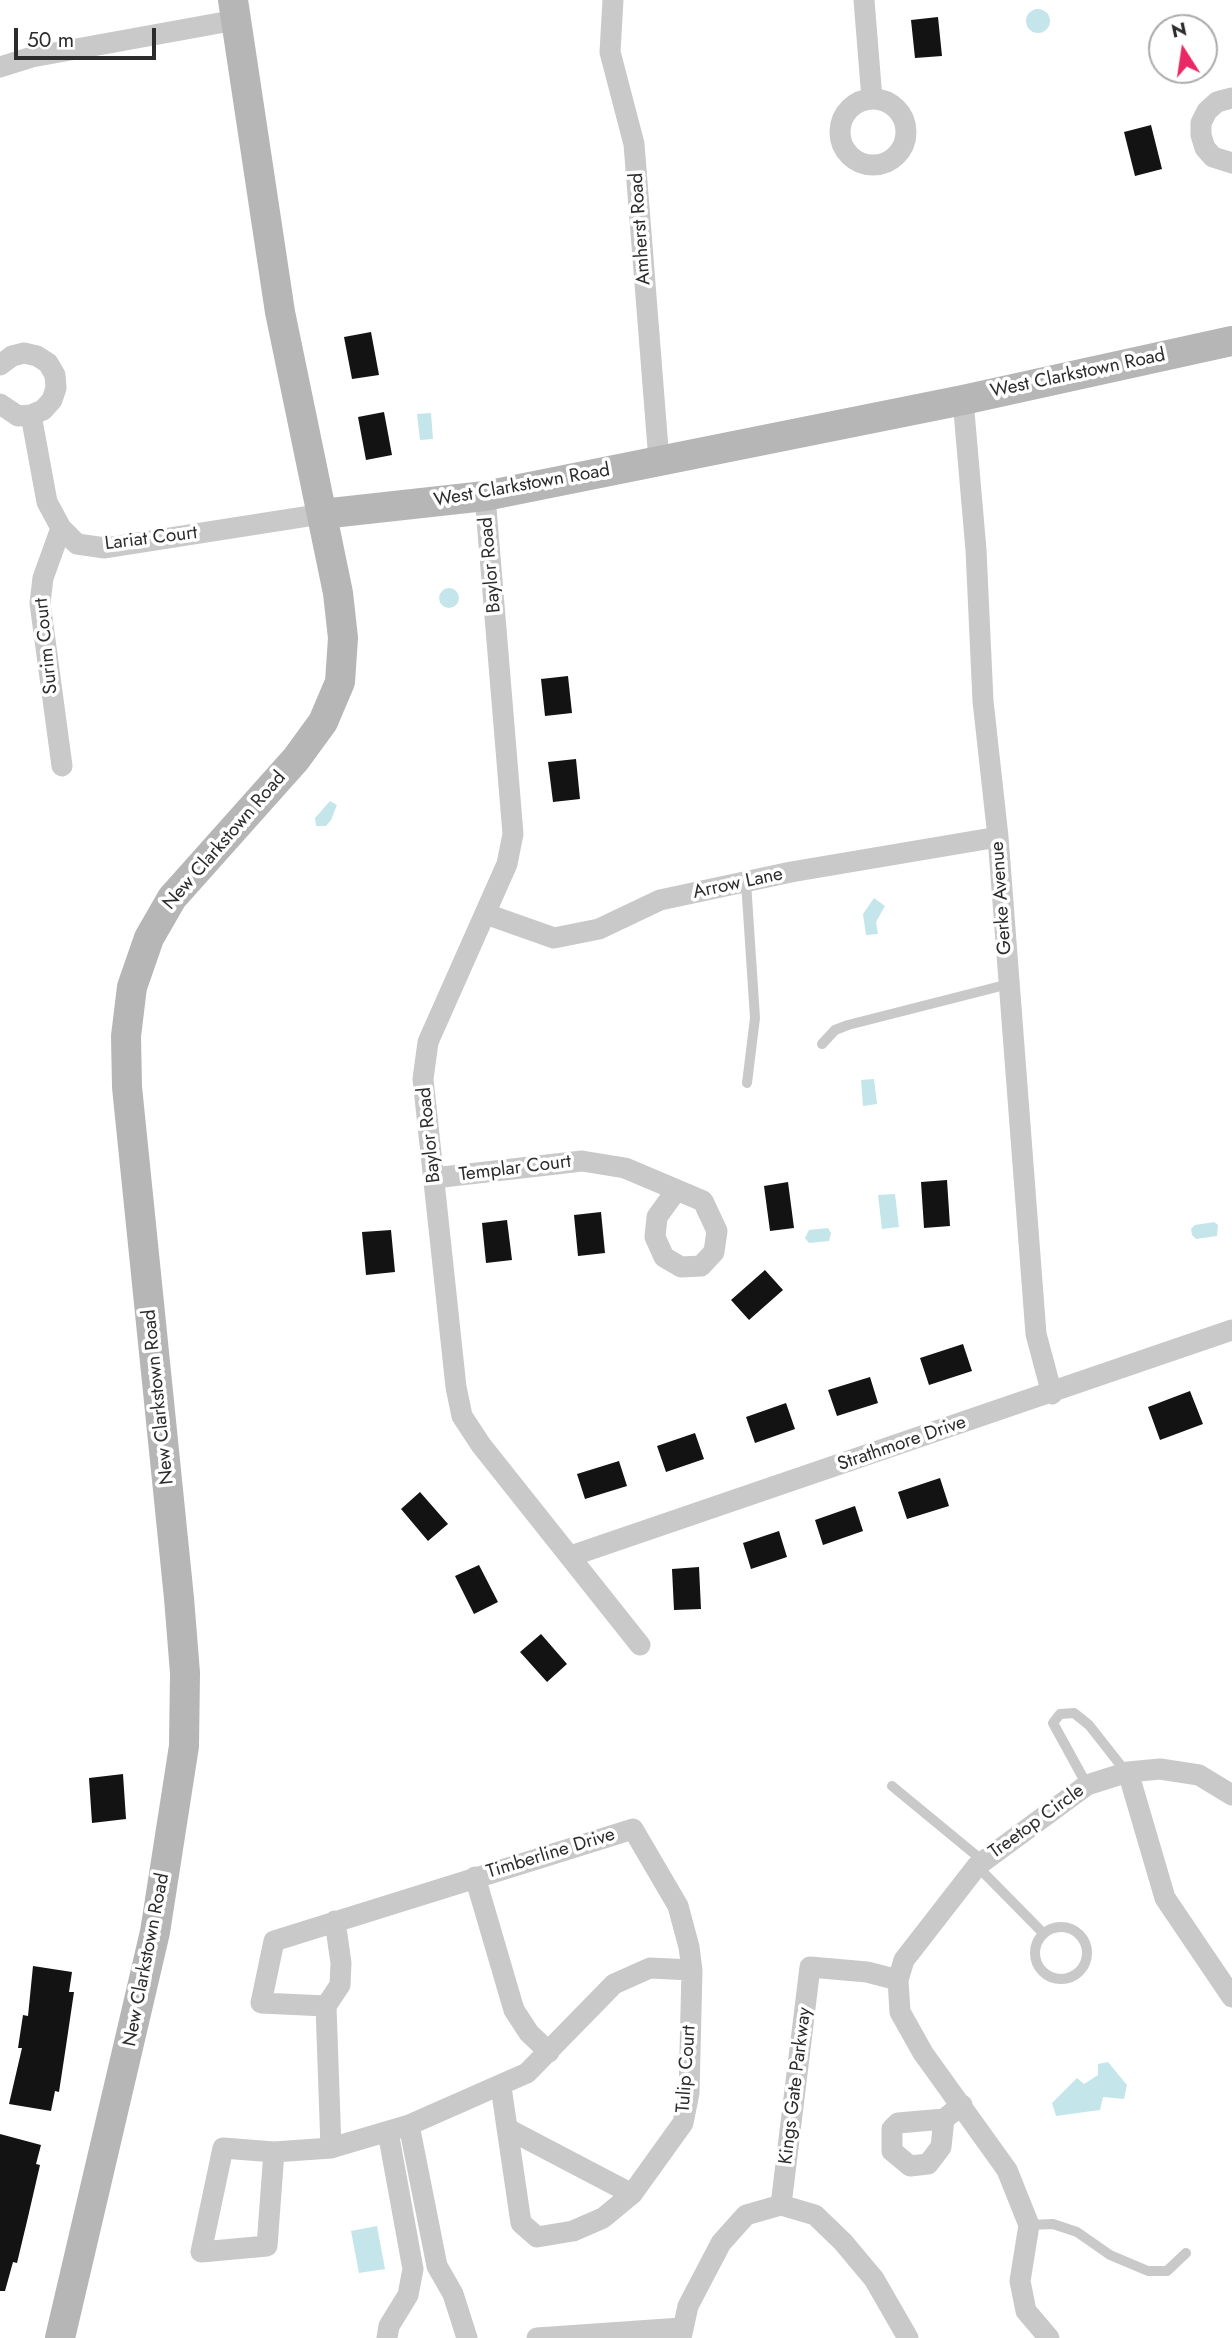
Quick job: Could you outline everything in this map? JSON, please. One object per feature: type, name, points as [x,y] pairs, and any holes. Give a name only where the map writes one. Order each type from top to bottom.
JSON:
[{"type":"street","name":"Amherst Road","points":[[613,0],[610,52],[634,144],[659,461]]},
{"type":"street","points":[[864,0],[872,99]]},
{"type":"street","points":[[0,67],[32,57],[234,10],[280,312],[322,514]]},
{"type":"street","points":[[1232,98],[1217,102],[1207,111],[1201,122],[1200,135],[1205,148],[1213,157],[1232,163]]},
{"type":"street","name":"West Clarkstown Road","points":[[322,514],[485,496],[963,400],[1232,341]]},
{"type":"street","points":[[0,365],[12,356],[24,353],[37,356],[48,363],[55,375],[56,388],[52,400],[43,410],[31,415],[18,416],[0,404]]},
{"type":"street","name":"Gerke Avenue","points":[[963,400],[976,550],[983,701],[998,837],[1036,1334],[1052,1394]]},
{"type":"street","points":[[31,415],[47,502],[61,528]]},
{"type":"street","name":"Baylor Road","points":[[485,496],[513,834],[507,864],[428,1042],[423,1079],[456,1387],[462,1416],[481,1445],[640,1645]]},
{"type":"street","name":"Lariat Court","points":[[61,528],[77,544],[105,548],[322,514]]},
{"type":"street","name":"New Clarkstown Road","points":[[60,2338],[155,1932],[184,1746],[185,1673],[179,1598],[127,1087],[126,1036],[132,986],[149,937],[172,898],[296,759],[323,722],[340,682],[343,638],[322,514]]},
{"type":"street","name":"Surim Court","points":[[61,528],[43,578],[40,603],[62,766]]},
{"type":"street","name":"Arrow Lane","points":[[486,914],[554,937],[599,929],[660,900],[998,837]]},
{"type":"street","name":"Templar Court","points":[[434,1178],[582,1161],[625,1168],[675,1192]]},
{"type":"street","name":"Strathmore Drive","points":[[571,1556],[1232,1331]]},
{"type":"street","name":"Treetop Circle","points":[[898,1980],[904,1960],[980,1863],[1087,1784],[1127,1772],[1160,1769],[1199,1775],[1232,1795]]},
{"type":"street","points":[[1127,1772],[1165,1898],[1232,1997]]},
{"type":"street","name":"Timberline Drive","points":[[326,2006],[261,2003],[274,1941],[633,1829],[678,1906],[692,1970]]},
{"type":"street","name":"Timberline Drive","points":[[475,1877],[514,2010],[529,2034],[549,2052]]},
{"type":"street","points":[[331,2148],[326,2006],[340,1985],[341,1964],[335,1921]]},
{"type":"street","name":"Kings Gate Parkway","points":[[781,2206],[810,1967],[867,1972],[898,1980]]},
{"type":"street","points":[[274,2152],[267,2246],[201,2252],[223,2148],[274,2152],[331,2148],[409,2125],[501,2087],[527,2073],[614,1984],[650,1968],[692,1970]]},
{"type":"street","name":"Tulip Court","points":[[501,2087],[522,2223],[537,2237],[573,2231],[603,2218],[632,2194],[683,2123],[689,2093],[692,1970]]},
{"type":"street","points":[[898,1980],[900,2012],[923,2053],[1007,2170],[1029,2225],[1020,2281],[1026,2311],[1049,2338]]},
{"type":"street","points":[[944,2119],[962,2105]]},
{"type":"street","points":[[409,2125],[437,2266],[453,2294],[467,2338]]},
{"type":"street","points":[[508,2129],[632,2194]]},
{"type":"street","points":[[387,2338],[390,2326],[408,2295],[413,2269],[388,2132]]},
{"type":"street","points":[[537,2338],[681,2333],[688,2306],[721,2243],[746,2215],[781,2206],[814,2215],[843,2242],[874,2279],[908,2338]]},
{"type":"lane","points":[[746,882],[755,1018],[747,1083]]},
{"type":"lane","points":[[822,1044],[835,1030],[848,1025],[1009,984]]},
{"type":"lane","points":[[1087,1784],[1053,1723],[1060,1714],[1074,1713],[1089,1725],[1127,1772]]},
{"type":"lane","points":[[892,1786],[980,1863],[1044,1933]]},
{"type":"lane","points":[[1060,1927],[1068,1928],[1082,1938],[1087,1955],[1080,1971],[1065,1979],[1057,1979],[1042,1971],[1037,1964],[1035,1948],[1044,1933],[1060,1927]]},
{"type":"lane","points":[[1029,2225],[1053,2224],[1077,2232],[1110,2255],[1148,2271],[1167,2271],[1186,2253]]},
{"type":"water","points":[[1038,9],[1046,13],[1050,21],[1046,29],[1038,33],[1030,29],[1026,21],[1030,13]]},
{"type":"water","points":[[431,413],[433,439],[420,440],[417,414]]},
{"type":"water","points":[[445,588],[453,588],[459,598],[453,608],[445,608],[439,602],[439,594]]},
{"type":"water","points":[[330,801],[337,805],[331,820],[326,826],[316,826],[315,818]]},
{"type":"water","points":[[874,898],[885,906],[876,922],[878,934],[866,935],[863,914]]},
{"type":"water","points":[[874,1079],[877,1104],[863,1106],[861,1080]]},
{"type":"water","points":[[895,1194],[899,1227],[882,1229],[878,1195]]},
{"type":"water","points":[[1214,1222],[1218,1225],[1217,1236],[1196,1239],[1192,1235],[1191,1229],[1195,1225]]},
{"type":"water","points":[[828,1228],[831,1233],[829,1241],[809,1243],[805,1238],[809,1230]]},
{"type":"water","points":[[1108,2062],[1127,2085],[1124,2099],[1103,2097],[1100,2110],[1056,2116],[1052,2103],[1077,2078],[1084,2084],[1098,2075],[1098,2064]]},
{"type":"water","points":[[377,2226],[385,2269],[359,2273],[351,2231]]},
{"type":"building","points":[[938,17],[942,56],[915,58],[911,20]]},
{"type":"building","points":[[1151,125],[1162,169],[1135,176],[1124,132]]},
{"type":"building","points":[[371,332],[379,375],[352,379],[344,337]]},
{"type":"building","points":[[384,412],[392,455],[366,460],[358,417]]},
{"type":"building","points":[[568,676],[572,713],[545,716],[541,679]]},
{"type":"building","points":[[576,759],[580,799],[553,802],[548,762]]},
{"type":"building","points":[[947,1180],[950,1226],[924,1228],[921,1182]]},
{"type":"building","points":[[788,1182],[794,1228],[770,1231],[764,1186]]},
{"type":"building","points":[[601,1212],[605,1253],[578,1256],[574,1215]]},
{"type":"building","points":[[507,1220],[512,1260],[486,1263],[482,1223]]},
{"type":"building","points":[[391,1230],[395,1272],[366,1275],[362,1232]]},
{"type":"building","points":[[765,1270],[783,1290],[749,1320],[731,1300]]},
{"type":"building","points":[[963,1344],[972,1371],[929,1385],[920,1358]]},
{"type":"building","points":[[870,1377],[878,1403],[837,1416],[828,1390]]},
{"type":"building","points":[[1190,1391],[1203,1424],[1160,1440],[1148,1407]]},
{"type":"building","points":[[786,1403],[795,1429],[755,1443],[746,1417]]},
{"type":"building","points":[[695,1433],[704,1459],[666,1472],[657,1446]]},
{"type":"building","points":[[619,1461],[627,1486],[585,1499],[577,1474]]},
{"type":"building","points":[[940,1478],[949,1506],[907,1519],[898,1492]]},
{"type":"building","points":[[420,1492],[448,1524],[428,1541],[401,1509]]},
{"type":"building","points":[[855,1506],[863,1531],[823,1545],[815,1520]]},
{"type":"building","points":[[779,1531],[787,1557],[751,1569],[743,1543]]},
{"type":"building","points":[[479,1565],[498,1602],[474,1614],[455,1576]]},
{"type":"building","points":[[699,1567],[701,1609],[674,1610],[672,1569]]},
{"type":"building","points":[[541,1634],[567,1664],[547,1682],[520,1652]]},
{"type":"building","points":[[123,1774],[126,1819],[92,1823],[89,1778]]},
{"type":"building","points":[[33,1966],[72,1972],[69,1992],[74,1992],[66,2046],[59,2092],[55,2091],[51,2111],[9,2104],[22,2048],[18,2048],[23,2015],[28,2016]]},
{"type":"building","points":[[0,2134],[41,2145],[36,2164],[40,2165],[17,2263],[13,2262],[5,2291],[0,2291]]}]
